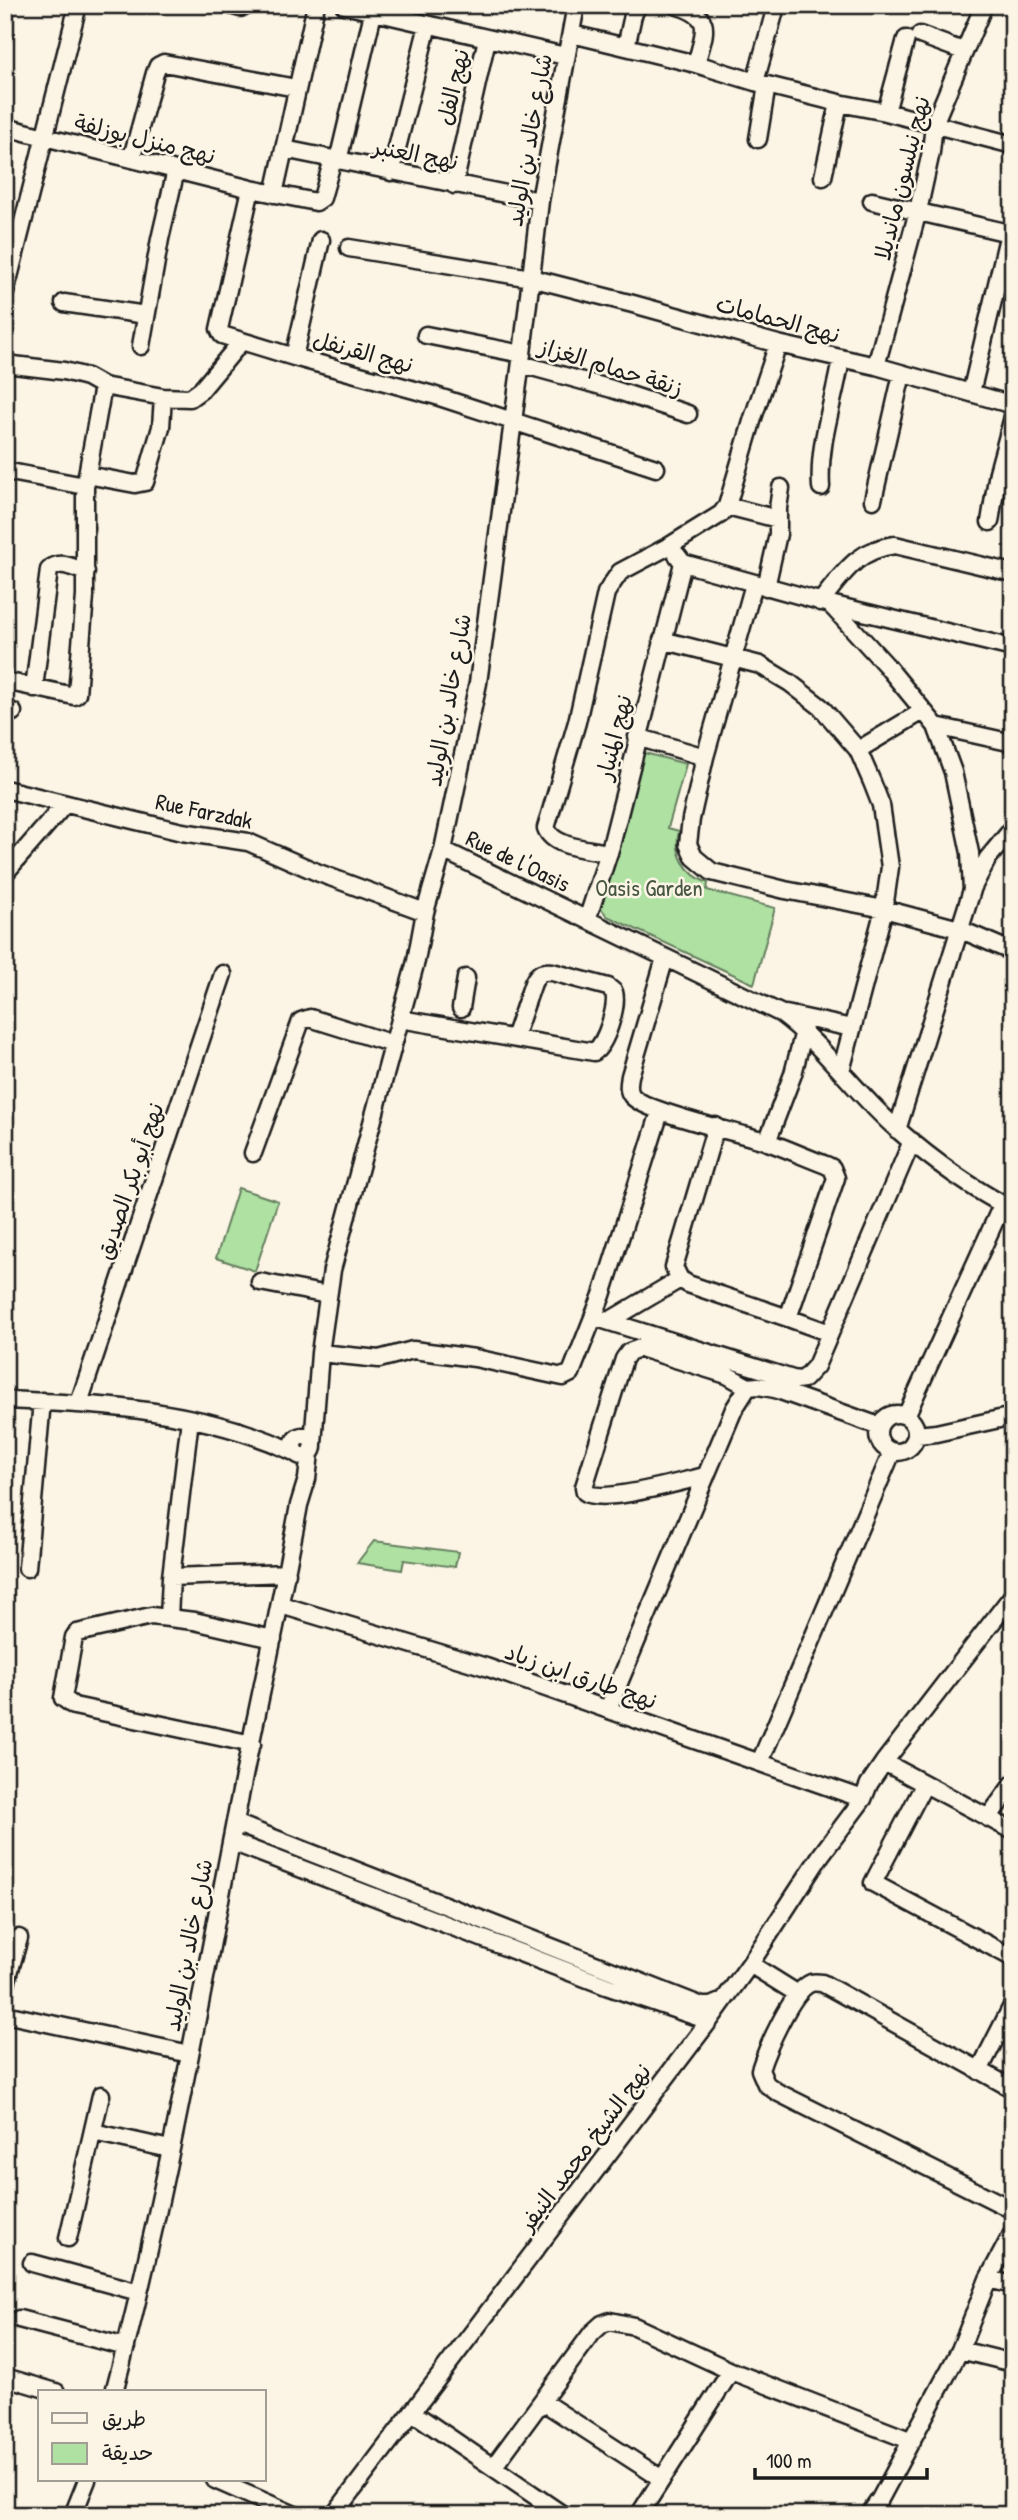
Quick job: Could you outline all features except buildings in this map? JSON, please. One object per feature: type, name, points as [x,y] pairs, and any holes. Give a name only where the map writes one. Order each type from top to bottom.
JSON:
[{"type":"street","points":[[5,293],[78,5]]},
{"type":"street","points":[[230,5],[240,8],[250,5]]},
{"type":"street","points":[[274,194],[316,5]]},
{"type":"street","points":[[344,5],[565,56]]},
{"type":"street","name":"شارع خالد بن الوليد","points":[[115,2390],[170,2149],[299,1505],[307,1479],[302,1446],[316,1393],[332,1270],[345,1214],[394,1044],[425,912],[443,850],[478,683],[540,201],[576,5]]},
{"type":"street","points":[[626,47],[638,5]]},
{"type":"street","points":[[675,5],[696,13],[705,22],[706,28],[696,64]]},
{"type":"street","name":"نهج نيلسون مانديلا","points":[[876,366],[918,211],[934,124],[984,5]]},
{"type":"street","points":[[335,160],[373,13]]},
{"type":"street","points":[[758,139],[761,84],[774,14]]},
{"type":"street","points":[[391,172],[428,25]]},
{"type":"street","points":[[572,34],[696,64],[761,84],[886,112],[1013,145]]},
{"type":"street","points":[[886,112],[913,37],[963,51]]},
{"type":"street","name":"نهج الفل","points":[[454,185],[487,40]]},
{"type":"street","points":[[132,157],[155,73],[158,66],[164,63],[296,88]]},
{"type":"street","points":[[823,177],[839,103]]},
{"type":"street","name":"نهج منزل بوزلفة","points":[[5,127],[251,189],[319,201],[335,160]]},
{"type":"street","name":"نهج العنبر","points":[[284,149],[540,201]]},
{"type":"street","points":[[141,346],[160,239],[176,170]]},
{"type":"street","points":[[5,364],[64,371],[87,377],[103,386],[163,397],[190,398],[196,395],[241,342],[225,337],[219,329],[251,189]]},
{"type":"street","points":[[872,201],[1011,233],[1006,286],[971,393]]},
{"type":"street","points":[[294,357],[321,240]]},
{"type":"street","name":"نهج الحمامات","points":[[349,248],[531,278],[778,345],[876,366],[1013,405]]},
{"type":"street","points":[[64,303],[146,314]]},
{"type":"street","name":"زنقة حمام الغزاز","points":[[426,335],[521,359],[688,414]]},
{"type":"street","name":"نهج القرنفل","points":[[241,342],[433,395],[656,468]]},
{"type":"street","points":[[609,853],[557,841],[549,836],[546,828],[577,722],[606,593],[620,572],[671,545],[721,514],[727,506],[778,345]]},
{"type":"street","points":[[821,486],[822,442],[835,398],[842,359]]},
{"type":"street","points":[[873,500],[902,373]]},
{"type":"street","points":[[5,681],[74,696],[77,694],[86,572],[86,480],[103,386]]},
{"type":"street","points":[[5,471],[135,484],[145,482],[161,427],[163,397]]},
{"type":"street","points":[[990,522],[1006,474],[1013,417]]},
{"type":"street","points":[[781,488],[778,534],[733,657],[705,757],[688,844],[694,857],[712,872],[884,909],[959,929],[1013,952]]},
{"type":"street","points":[[727,506],[778,519]]},
{"type":"street","points":[[671,545],[683,564],[825,603],[1013,648]]},
{"type":"street","points":[[825,603],[863,553],[878,547],[895,545],[1013,573]]},
{"type":"street","points":[[34,688],[49,570],[56,564],[61,564],[86,572]]},
{"type":"street","name":"نهج المنيار","points":[[587,920],[609,853],[683,564]]},
{"type":"street","points":[[825,603],[886,664],[936,726],[953,772],[970,853],[972,890]]},
{"type":"street","points":[[662,640],[760,665],[790,683],[821,707],[858,750],[881,806],[890,867],[884,909],[841,1071]]},
{"type":"street","points":[[858,750],[923,711]]},
{"type":"street","points":[[936,726],[1013,743]]},
{"type":"street","points":[[637,737],[705,757]]},
{"type":"street","name":"Rue Farzdak","points":[[5,789],[182,832],[248,842],[319,873],[425,912]]},
{"type":"street","points":[[5,873],[65,803]]},
{"type":"street","points":[[897,1130],[972,890],[988,858],[1013,828]]},
{"type":"street","name":"Rue de l'Oasis","points":[[443,850],[780,1013]]},
{"type":"street","points":[[665,958],[628,1088],[632,1096],[640,1103],[660,1112],[767,1142],[826,1165],[832,1168],[836,1178],[788,1318]]},
{"type":"street","points":[[400,1019],[594,1052],[603,1044],[614,1005],[614,992],[608,987],[542,971],[533,983],[514,1038]]},
{"type":"street","name":"نهج أبو بكر الصديق","points":[[79,1403],[223,974]]},
{"type":"street","points":[[461,1008],[466,978]]},
{"type":"street","points":[[780,1013],[852,1028]]},
{"type":"street","points":[[780,1013],[804,1031],[897,1130],[951,1171],[1008,1208],[906,1416]]},
{"type":"street","points":[[253,1153],[300,1021],[310,1018],[394,1044]]},
{"type":"street","points":[[767,1142],[793,1074],[804,1031]]},
{"type":"street","points":[[320,1353],[379,1359],[413,1350],[475,1358],[563,1377],[571,1373],[602,1319],[660,1112]]},
{"type":"street","points":[[716,1126],[674,1267],[680,1279],[830,1333]]},
{"type":"street","points":[[602,1319],[796,1380],[804,1379],[810,1373],[830,1333],[912,1141]]},
{"type":"street","points":[[602,1319],[680,1279]]},
{"type":"street","points":[[260,1283],[328,1295]]},
{"type":"street","points":[[705,1476],[608,1497],[590,1496],[585,1492],[584,1487],[624,1359],[629,1352],[640,1348],[727,1375],[748,1387],[775,1389],[879,1426]]},
{"type":"street","points":[[608,1709],[734,1409],[748,1387]]},
{"type":"street","points":[[5,1399],[140,1410],[302,1446]]},
{"type":"street","points":[[27,1568],[42,1401]]},
{"type":"street","points":[[894,1414],[906,1416],[914,1423],[917,1435],[909,1449],[892,1452],[886,1449],[879,1439],[879,1426],[883,1420],[894,1414]]},
{"type":"street","points":[[917,1435],[1013,1416]]},
{"type":"street","points":[[169,1618],[171,1577],[190,1419]]},
{"type":"street","points":[[760,1762],[892,1452]]},
{"type":"street","points":[[171,1577],[287,1573]]},
{"type":"street","name":"نهج الشيخ محمد النيفر","points":[[334,2515],[709,2021],[750,1964],[821,1855],[863,1799],[869,1784],[884,1762],[1013,1595]]},
{"type":"street","name":"نهج طارق ابن زياد","points":[[281,1605],[486,1667],[863,1799]]},
{"type":"street","points":[[252,1744],[74,1706],[63,1698],[74,1637],[77,1633],[151,1616],[194,1621],[273,1639]]},
{"type":"street","points":[[884,1762],[1013,1831]]},
{"type":"street","points":[[988,1818],[1013,1784]]},
{"type":"street","points":[[924,1785],[873,1883],[1013,1958]]},
{"type":"street","points":[[235,1823],[702,2007],[723,2001]]},
{"type":"street","points":[[232,1842],[606,1986],[709,2021]]},
{"type":"street","points":[[5,1987],[19,1938]]},
{"type":"street","points":[[750,1964],[798,1994]]},
{"type":"street","points":[[1013,2089],[822,1983],[811,1983],[798,1994],[782,2020],[760,2070],[766,2084],[1013,2210]]},
{"type":"street","points":[[979,2071],[1013,2004]]},
{"type":"street","points":[[5,2014],[190,2054]]},
{"type":"street","points":[[68,2238],[101,2095]]},
{"type":"street","points":[[93,2132],[170,2149]]},
{"type":"street","points":[[869,2515],[960,2350],[988,2279],[1013,2232]]},
{"type":"street","points":[[32,2263],[139,2292]]},
{"type":"street","points":[[988,2279],[1013,2286]]},
{"type":"street","points":[[19,2319],[126,2347]]},
{"type":"street","points":[[494,2466],[592,2333],[610,2321],[634,2326],[731,2371],[912,2441]]},
{"type":"street","points":[[960,2350],[1013,2363]]},
{"type":"street","points":[[639,2515],[731,2371]]},
{"type":"street","points":[[5,2377],[49,2390]]},
{"type":"street","points":[[542,2402],[662,2479]]},
{"type":"street","points":[[412,2412],[563,2515]]},
{"type":"street","points":[[73,2515],[86,2482]]},
{"type":"street","points":[[220,2482],[295,2515]]},
{"type":"green space","name":"Oasis Garden","points":[[641,752],[686,764],[668,828],[679,831],[678,848],[688,869],[708,883],[707,890],[775,908],[754,984],[607,916],[600,907]]},
{"type":"green space","points":[[238,1188],[278,1201],[255,1271],[216,1258]]},
{"type":"green space","points":[[374,1541],[458,1552],[455,1567],[404,1560],[402,1570],[357,1563]]}]
